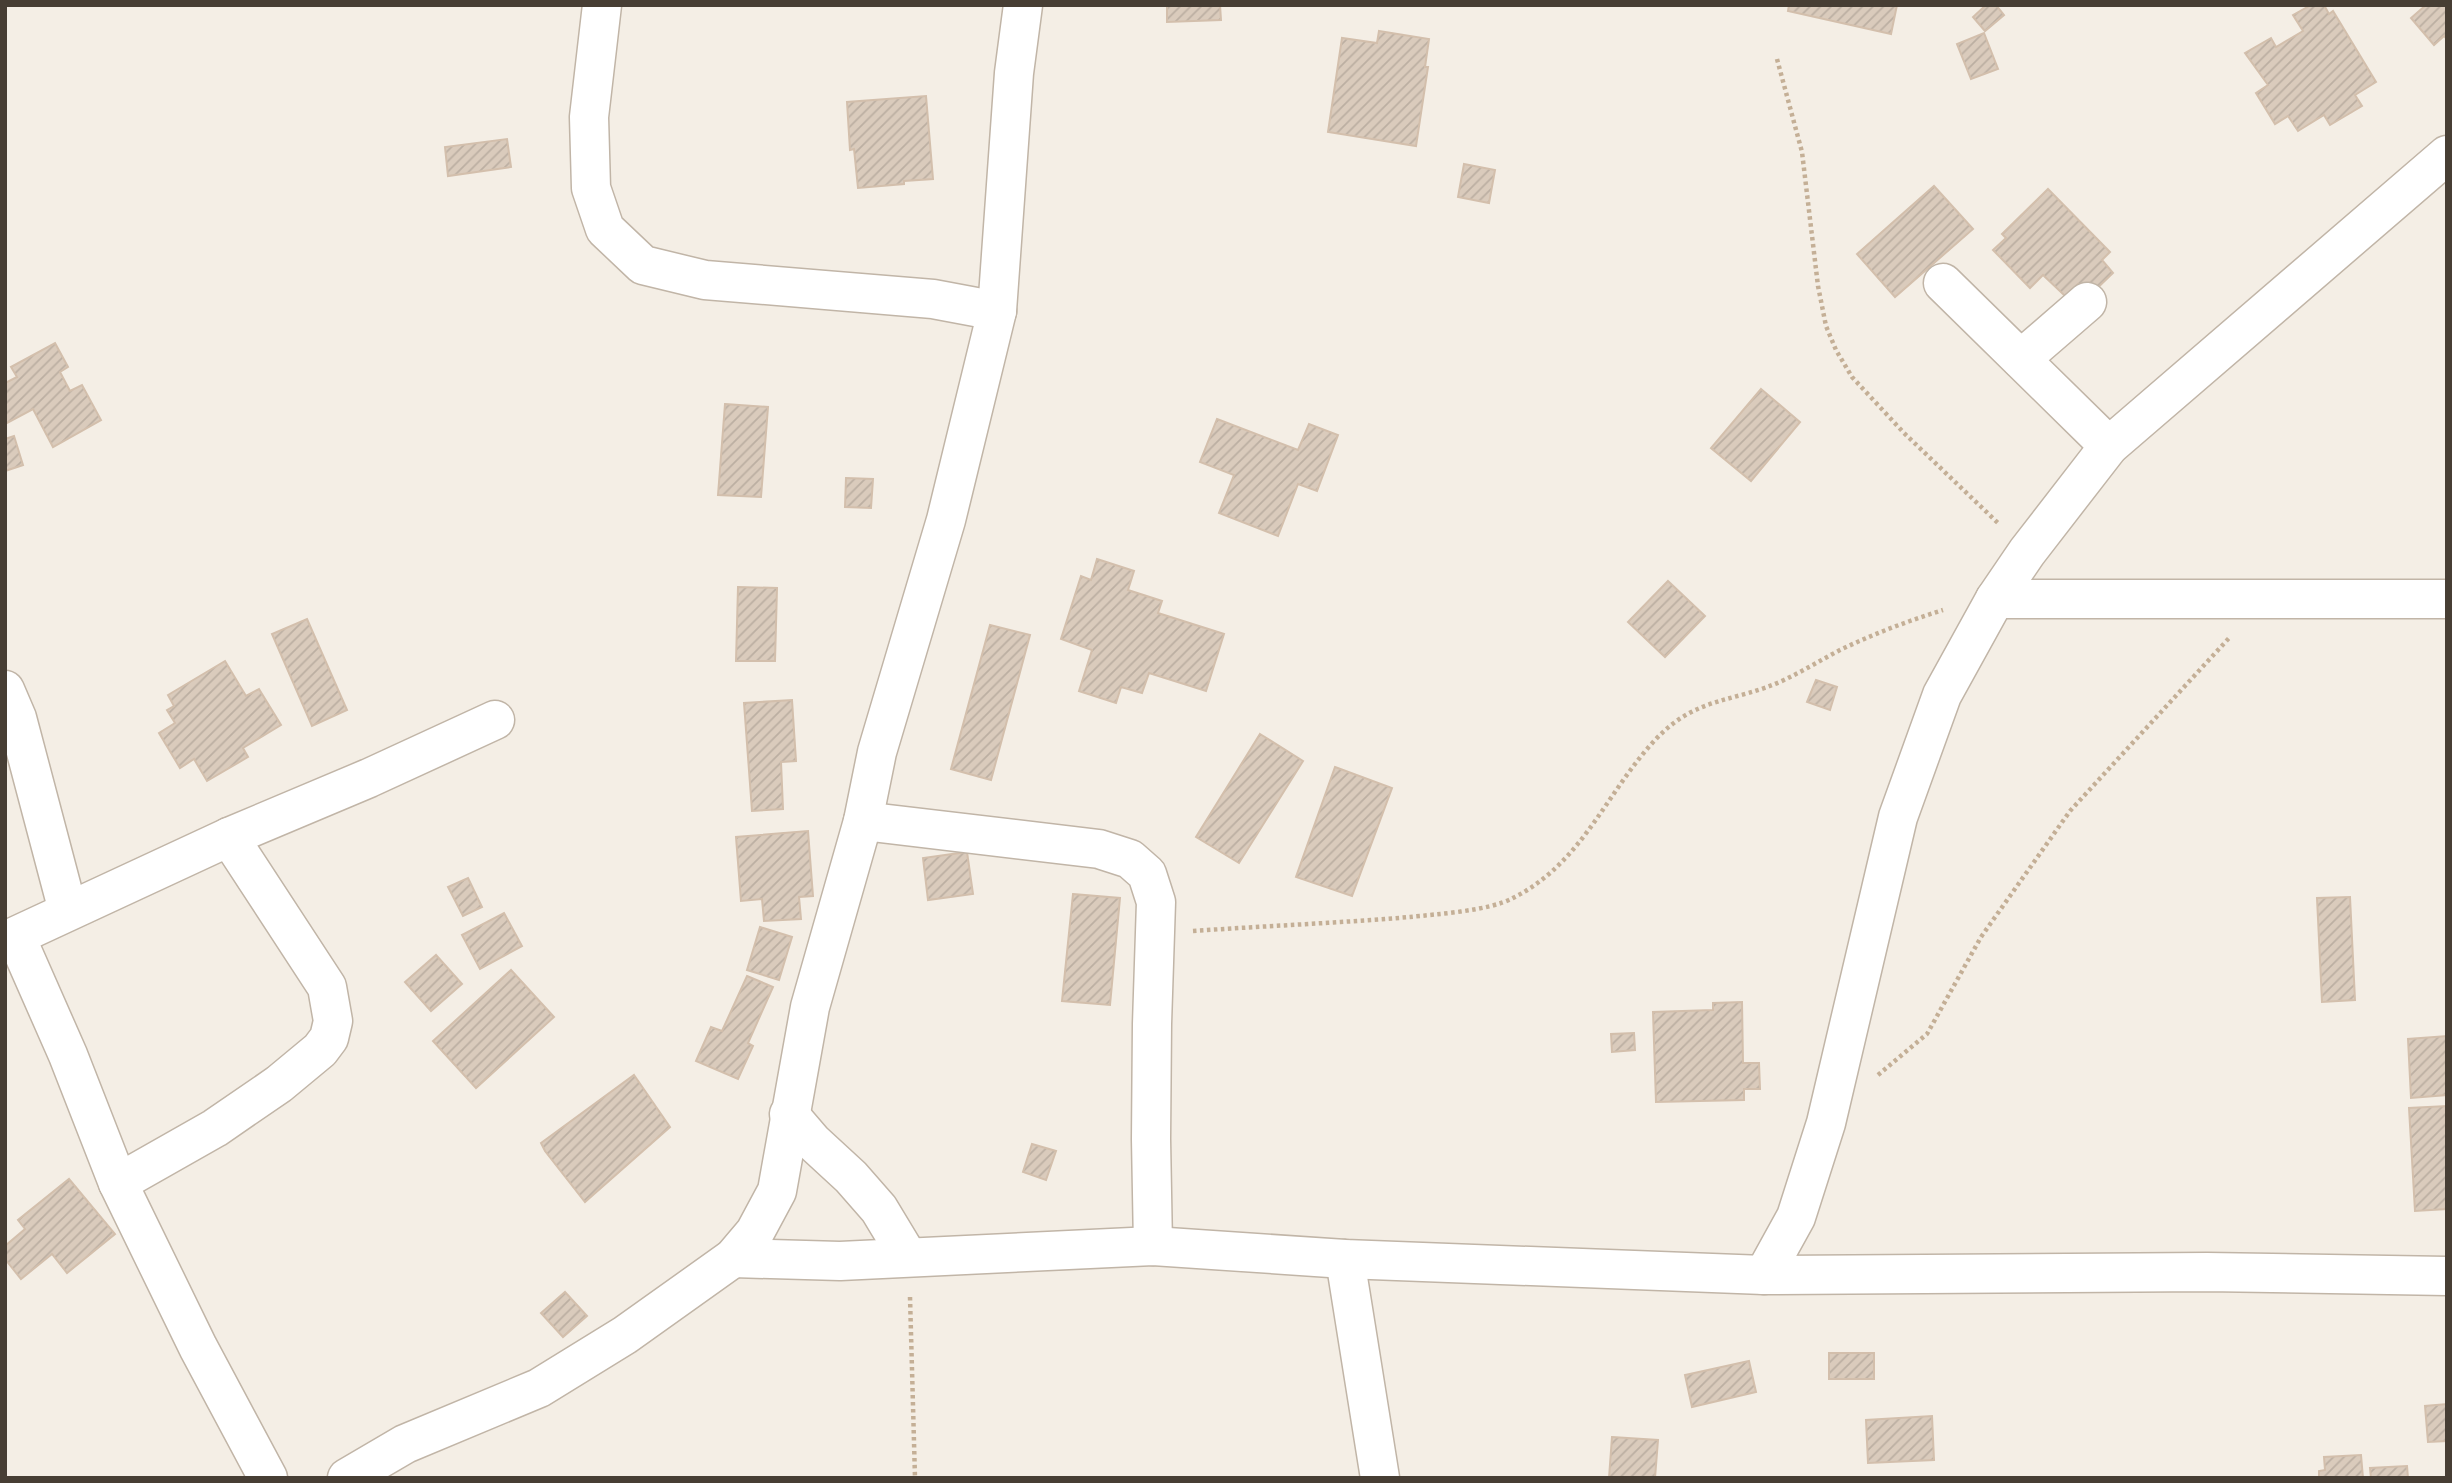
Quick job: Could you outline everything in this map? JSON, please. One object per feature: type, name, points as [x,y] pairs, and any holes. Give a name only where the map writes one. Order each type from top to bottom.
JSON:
[{"type":"street","points":[[602,5],[589,117],[591,188],[605,229],[643,265],[705,280],[933,299],[997,311]]},
{"type":"street","points":[[347,1478],[405,1444],[540,1388],[625,1335],[733,1258],[755,1232],[777,1191],[810,1007],[863,821],[877,752],[946,520],[997,311],[1014,73],[1023,5]]},
{"type":"street","points":[[1763,1275],[1796,1217],[1826,1123],[1898,817],[1942,695],[1995,599],[2027,552],[2109,446],[2447,155]]},
{"type":"street","points":[[1944,283],[2109,446]]},
{"type":"street","points":[[2021,359],[2087,302]]},
{"type":"street","points":[[1995,599],[2447,599]]},
{"type":"street","points":[[5,690],[17,718],[68,911]]},
{"type":"street","points":[[268,1478],[198,1347],[118,1183],[68,1055],[10,939],[229,837],[369,778],[495,720]]},
{"type":"street","points":[[863,821],[1099,849],[1130,859],[1147,874],[1156,902],[1157,933],[1150,1139],[1153,1246]]},
{"type":"street","points":[[118,1183],[215,1128],[279,1084],[320,1050],[329,1038],[333,1021],[327,987],[229,837]]},
{"type":"street","points":[[789,1114],[879,1209],[908,1257]]},
{"type":"street","points":[[733,1258],[840,1261],[1153,1246],[1345,1259],[1763,1275],[2207,1272],[2447,1276]]},
{"type":"street","points":[[1345,1259],[1380,1478]]},
{"type":"path","points":[[1777,59],[1802,152],[1818,286],[1826,326],[1836,350],[1852,377],[1904,433],[2027,552]]},
{"type":"path","points":[[1872,1081],[1927,1034],[1981,937],[2070,811],[2266,598]]},
{"type":"path","points":[[1157,933],[1453,913],[1510,900],[1552,873],[1598,818],[1655,740],[1687,713],[1702,705],[1782,681],[1840,650],[1900,624],[1942,610],[1995,599]]},
{"type":"path","points":[[908,1257],[915,1478]]},
{"type":"building","points":[[1167,5],[1220,5],[1221,20],[1167,22]]},
{"type":"building","points":[[1789,5],[1897,5],[1891,34],[1788,11]]},
{"type":"building","points":[[1986,5],[1996,5],[2004,15],[1985,31],[1973,17]]},
{"type":"building","points":[[2311,5],[2324,5],[2329,14],[2333,11],[2376,82],[2355,95],[2362,106],[2330,125],[2324,115],[2298,131],[2288,116],[2275,124],[2256,93],[2268,85],[2245,53],[2271,38],[2276,47],[2303,31],[2293,15]]},
{"type":"building","points":[[2426,5],[2447,5],[2447,39],[2444,36],[2434,45],[2411,18]]},
{"type":"building","points":[[1379,31],[1429,39],[1425,67],[1428,67],[1416,146],[1328,132],[1342,38],[1377,43]]},
{"type":"building","points":[[1984,33],[1998,69],[1971,79],[1957,44]]},
{"type":"building","points":[[926,96],[933,179],[858,188],[854,149],[850,150],[847,102]]},
{"type":"building","points":[[507,139],[511,167],[448,176],[445,147]]},
{"type":"building","points":[[1464,164],[1495,170],[1489,203],[1458,197]]},
{"type":"building","points":[[1934,186],[1973,229],[1895,297],[1857,254]]},
{"type":"building","points":[[2048,189],[2110,252],[2102,260],[2113,273],[2089,296],[2078,284],[2065,296],[2043,275],[2030,288],[1993,250],[2006,238],[2002,234]]},
{"type":"building","points":[[55,343],[68,367],[60,372],[70,391],[82,385],[101,420],[53,447],[33,409],[5,424],[5,383],[17,377],[11,367]]},
{"type":"building","points":[[1761,389],[1800,422],[1751,481],[1711,448]]},
{"type":"building","points":[[725,404],[768,407],[761,497],[718,495]]},
{"type":"building","points":[[1217,419],[1298,450],[1309,424],[1338,435],[1317,491],[1298,484],[1278,536],[1219,513],[1234,475],[1200,462]]},
{"type":"building","points":[[14,436],[23,465],[5,471],[5,439]]},
{"type":"building","points":[[846,478],[873,479],[871,508],[845,507]]},
{"type":"building","points":[[1097,559],[1134,571],[1128,590],[1162,601],[1158,613],[1224,634],[1206,691],[1149,673],[1142,693],[1121,687],[1116,703],[1079,691],[1092,650],[1061,639],[1081,576],[1091,580]]},
{"type":"building","points":[[1668,581],[1705,616],[1665,657],[1628,622]]},
{"type":"building","points":[[738,587],[777,588],[775,661],[736,661]]},
{"type":"building","points":[[307,619],[347,710],[312,726],[272,634]]},
{"type":"building","points":[[990,625],[1030,635],[991,780],[951,769]]},
{"type":"building","points":[[225,661],[246,696],[259,689],[281,725],[243,748],[248,757],[207,781],[194,759],[180,768],[159,733],[175,723],[167,710],[174,706],[168,695]]},
{"type":"building","points":[[1816,680],[1837,687],[1830,710],[1807,702]]},
{"type":"building","points":[[792,700],[796,761],[781,762],[783,809],[752,811],[744,703]]},
{"type":"building","points":[[1260,734],[1303,761],[1239,863],[1196,837]]},
{"type":"building","points":[[1335,767],[1392,788],[1352,896],[1296,877]]},
{"type":"building","points":[[808,831],[813,896],[799,897],[801,919],[764,921],[762,899],[741,901],[736,837]]},
{"type":"building","points":[[967,852],[973,894],[928,900],[923,858]]},
{"type":"building","points":[[468,878],[482,907],[463,916],[448,887]]},
{"type":"building","points":[[1073,894],[1120,898],[1110,1005],[1062,1001]]},
{"type":"building","points":[[2350,897],[2355,1000],[2322,1002],[2317,898]]},
{"type":"building","points":[[504,913],[522,946],[480,969],[462,935]]},
{"type":"building","points":[[760,927],[792,937],[779,980],[747,970]]},
{"type":"building","points":[[436,955],[462,984],[431,1011],[405,982]]},
{"type":"building","points":[[511,970],[554,1017],[476,1088],[433,1041]]},
{"type":"building","points":[[747,976],[773,987],[748,1043],[753,1046],[738,1079],[696,1061],[711,1027],[722,1031]]},
{"type":"building","points":[[1742,1002],[1743,1063],[1759,1063],[1760,1089],[1744,1089],[1744,1100],[1656,1102],[1653,1012],[1713,1010],[1713,1003]]},
{"type":"building","points":[[1634,1033],[1635,1050],[1612,1052],[1611,1034]]},
{"type":"building","points":[[2447,1036],[2447,1095],[2411,1098],[2408,1039]]},
{"type":"building","points":[[634,1075],[670,1127],[585,1202],[541,1143]]},
{"type":"building","points":[[2447,1106],[2447,1209],[2415,1211],[2409,1108]]},
{"type":"building","points":[[1032,1144],[1056,1151],[1046,1180],[1023,1172]]},
{"type":"building","points":[[69,1179],[115,1234],[67,1273],[52,1254],[21,1279],[5,1259],[5,1246],[25,1229],[18,1220]]},
{"type":"building","points":[[565,1292],[587,1316],[563,1337],[541,1313]]},
{"type":"building","points":[[1829,1353],[1874,1353],[1874,1379],[1829,1379]]},
{"type":"building","points":[[1749,1361],[1756,1392],[1692,1407],[1685,1375]]},
{"type":"building","points":[[2447,1404],[2447,1441],[2428,1442],[2425,1406]]},
{"type":"building","points":[[1932,1416],[1934,1460],[1868,1463],[1866,1420]]},
{"type":"building","points":[[1612,1437],[1658,1440],[1655,1478],[1609,1478]]},
{"type":"building","points":[[2361,1455],[2363,1478],[2319,1478],[2319,1471],[2325,1470],[2324,1457]]},
{"type":"building","points":[[2407,1466],[2408,1478],[2371,1478],[2370,1468]]}]
